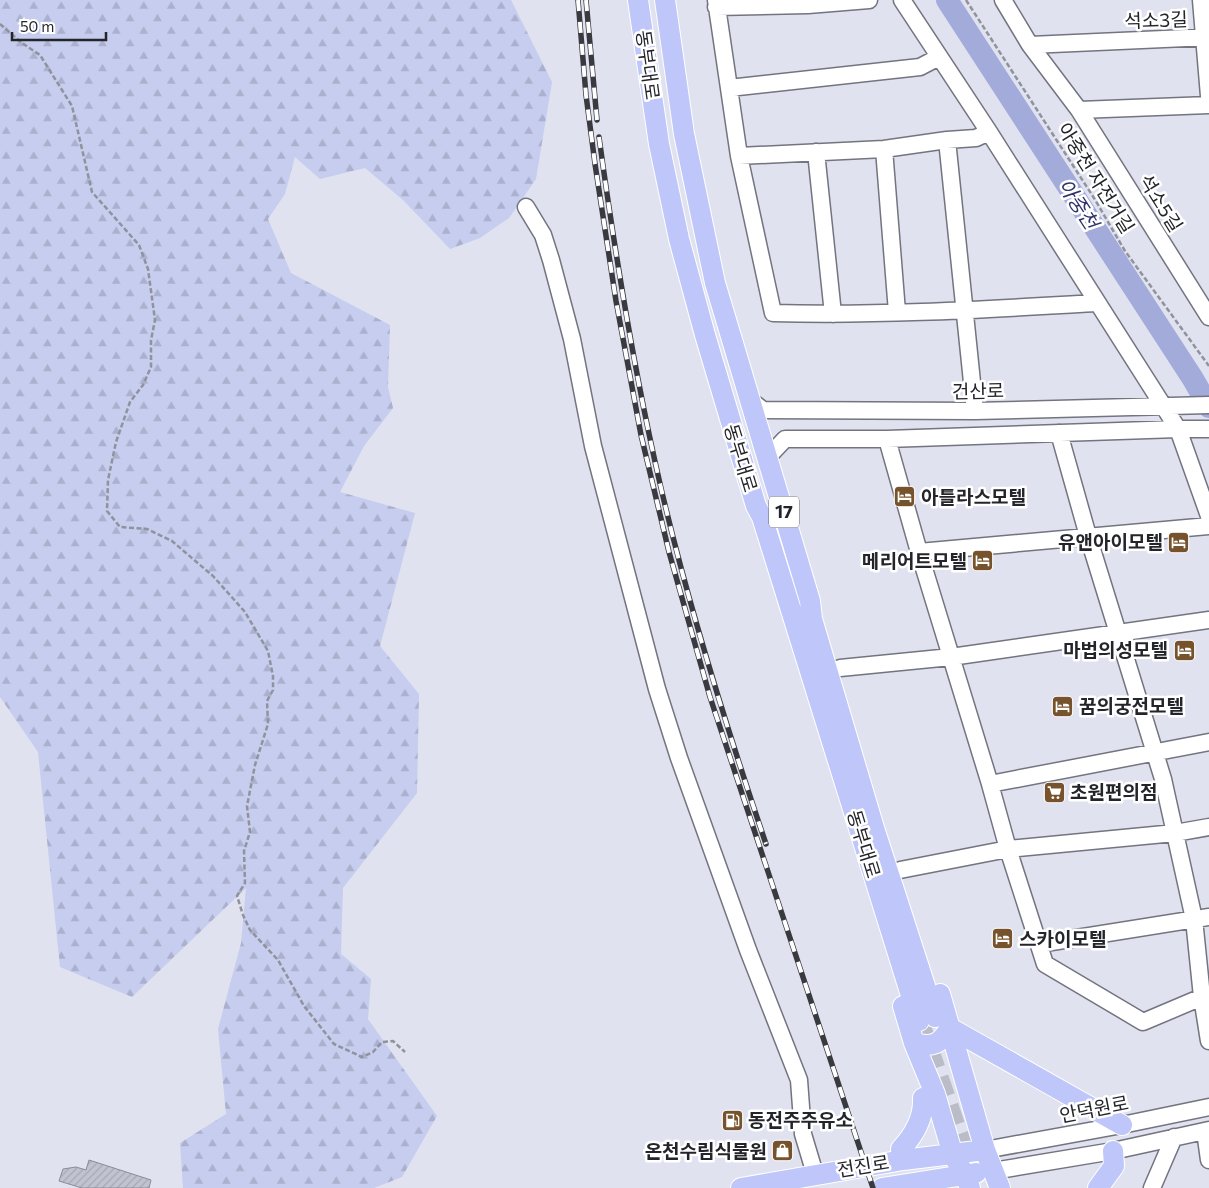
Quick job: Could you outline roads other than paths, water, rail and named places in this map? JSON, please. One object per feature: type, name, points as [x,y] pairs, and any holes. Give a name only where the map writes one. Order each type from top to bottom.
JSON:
[{"type":"main road","name":"동부대로","points":[[638,0],[659,144],[680,239],[705,334],[756,506],[762,517],[935,1022],[996,1179]]},
{"type":"main road","name":"동부대로","points":[[665,0],[684,134],[713,274],[810,601],[812,618],[874,828],[935,1022]]},
{"type":"main road","points":[[756,506],[755,522],[757,531],[914,1043],[935,1094],[954,1155],[968,1182]]},
{"type":"main road","name":"동부대로","points":[[810,601],[822,615],[840,668],[900,870],[935,1022]]},
{"type":"main road","points":[[914,1043],[924,1046],[936,1044],[944,1038],[935,1022]]},
{"type":"main road","points":[[935,1022],[1122,1125]]},
{"type":"main road","points":[[903,1160],[901,1149],[911,1138],[924,1112],[923,1098],[935,1094]]},
{"type":"main road","name":"전진로","points":[[741,1188],[903,1160],[985,1150]]},
{"type":"main road","points":[[1098,1188],[1114,1166],[1113,1151]]},
{"type":"main road","name":"전진로","points":[[882,1188],[996,1179]]},
{"type":"street","points":[[868,0],[808,3],[716,3],[739,156],[773,313],[833,314],[966,310],[1098,303]]},
{"type":"street","points":[[902,0],[989,132],[1164,406],[1184,429],[1209,516]]},
{"type":"street","name":"석소5길","points":[[1003,0],[1030,45],[1079,110],[1207,309]]},
{"type":"street","name":"석소3길","points":[[1201,0],[1207,38],[1209,96]]},
{"type":"street","name":"석소3길","points":[[1030,45],[1207,38]]},
{"type":"street","points":[[729,88],[920,67],[939,57]]},
{"type":"street","points":[[1079,110],[1209,105]]},
{"type":"street","points":[[739,156],[884,149],[976,138],[989,132]]},
{"type":"street","points":[[947,140],[975,411]]},
{"type":"street","points":[[884,149],[897,312]]},
{"type":"street","points":[[816,152],[833,314]]},
{"type":"street","points":[[526,207],[543,234],[551,260],[572,339],[593,446],[657,689],[745,941],[799,1080],[803,1134],[815,1174]]},
{"type":"street","name":"건산로","points":[[750,400],[763,410],[975,411],[1209,405]]},
{"type":"street","points":[[767,458],[785,439],[887,439],[1209,429]]},
{"type":"street","points":[[1059,433],[1088,536],[1163,779],[1175,833],[1202,918],[1209,1041]]},
{"type":"street","points":[[887,439],[1008,849],[1045,964],[1143,1022],[1205,996]]},
{"type":"street","points":[[919,552],[1209,526]]},
{"type":"street","points":[[840,668],[951,657],[1209,620]]},
{"type":"street","points":[[990,784],[1209,742]]},
{"type":"street","points":[[900,870],[1008,849],[1175,833],[1209,827]]},
{"type":"street","points":[[1039,944],[1202,918]]},
{"type":"street","name":"안덕원로","points":[[985,1150],[1209,1107]]},
{"type":"street","points":[[996,1179],[1207,1130],[1209,1160]]},
{"type":"street","points":[[1152,1188],[1174,1137]]},
{"type":"waterway","name":"아중천","points":[[947,0],[1193,379],[1209,407]]},
{"type":"tunnel","points":[[919,1021],[970,1168]]},
{"type":"railway","points":[[578,0],[586,95],[616,301],[641,435],[669,552],[710,697],[873,1188]]},
{"type":"railway","points":[[586,0],[597,120]]},
{"type":"railway","points":[[599,137],[626,313],[642,401],[661,488],[709,667],[766,844]]},
{"type":"place","name":"아틀라스모텔","points":[[905,497]]},
{"type":"place","name":"유앤아이모텔","points":[[1179,542]]},
{"type":"place","name":"메리어트모텔","points":[[983,561]]},
{"type":"place","name":"마법의성모텔","points":[[1184,650]]},
{"type":"place","name":"꿈의궁전모텔","points":[[1063,706]]},
{"type":"place","name":"초원편의점","points":[[1054,792]]},
{"type":"place","name":"스카이모텔","points":[[1003,939]]},
{"type":"place","name":"동전주주유소","points":[[732,1120]]},
{"type":"place","name":"온천수림식물원","points":[[783,1151]]}]
